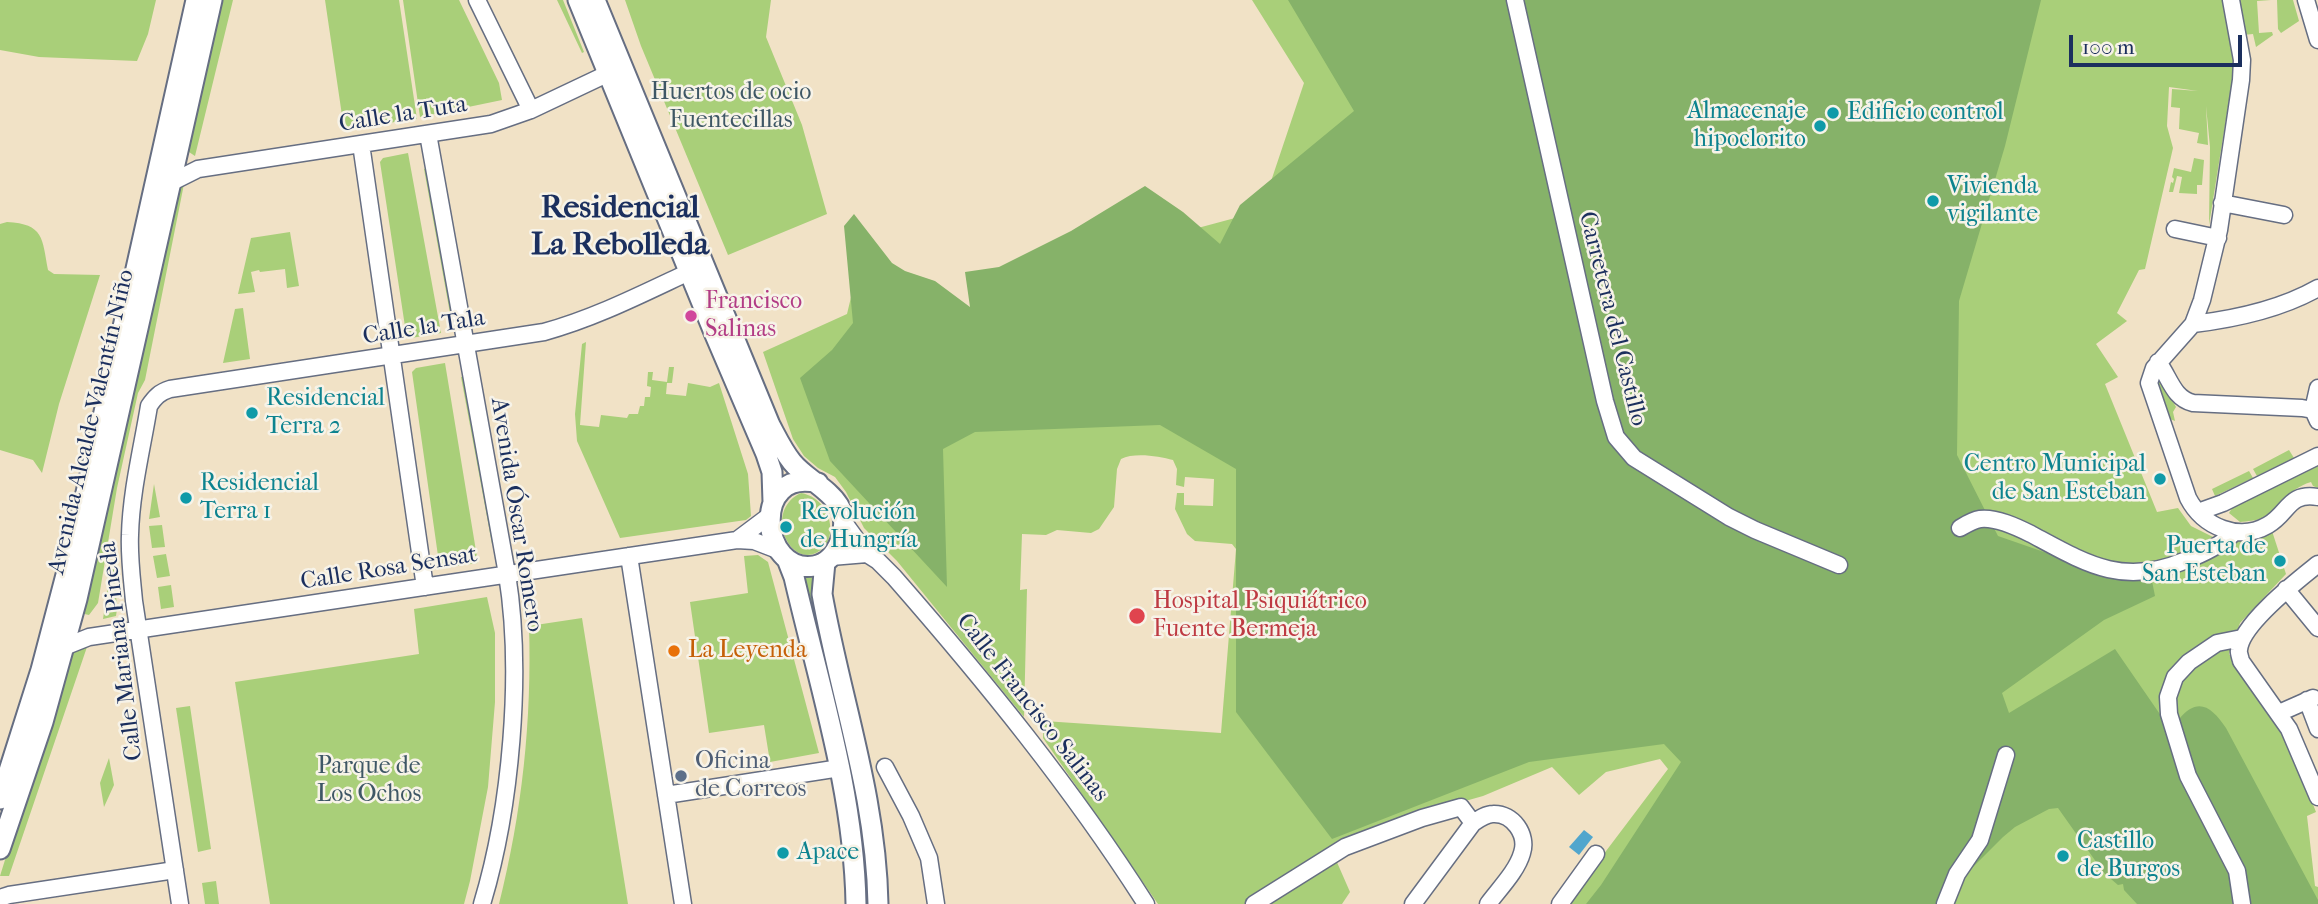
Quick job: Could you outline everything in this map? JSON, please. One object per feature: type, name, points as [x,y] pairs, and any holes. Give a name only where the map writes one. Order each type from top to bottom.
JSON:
[{"type":"main road","name":"Avenida Alcalde Valentín Niño","points":[[0,799],[41,670],[68,570],[196,0]]},
{"type":"main road","name":"Avenida Alcalde Valentín Niño","points":[[0,849],[43,722],[73,613],[212,0]]},
{"type":"main road","points":[[578,0],[770,463],[771,532],[794,577],[840,768],[854,852],[856,904]]},
{"type":"main road","points":[[595,0],[770,425],[793,464],[818,483],[836,502],[843,521],[840,543],[828,559],[822,594],[869,801],[878,904]]},
{"type":"main road","points":[[771,509],[781,491],[791,483],[806,480],[818,483]]},
{"type":"main road","points":[[783,555],[805,566],[828,559]]},
{"type":"street","points":[[477,0],[531,110]]},
{"type":"street","name":"Carretera del Castillo","points":[[1515,0],[1605,401],[1616,437],[1634,458],[1729,517],[1839,565]]},
{"type":"street","points":[[2231,0],[2242,60],[2241,80],[2218,238],[2193,324],[2158,362],[2149,383],[2188,498],[2198,512],[2217,527],[2242,533],[2270,524],[2295,499],[2303,496],[2318,497]]},
{"type":"street","points":[[2311,7],[2318,40]]},
{"type":"street","name":"Calle la Tuta","points":[[170,183],[198,169],[491,124],[531,110],[607,74]]},
{"type":"street","name":"Avenida Óscar Romero","points":[[428,134],[514,625],[512,730],[498,835],[482,904]]},
{"type":"street","points":[[361,144],[425,587]]},
{"type":"street","points":[[178,148],[198,169]]},
{"type":"street","points":[[2222,203],[2284,215]]},
{"type":"street","points":[[2175,229],[2218,238]]},
{"type":"street","name":"Calle la Tala","points":[[157,395],[170,389],[544,332],[577,323],[689,272]]},
{"type":"street","points":[[2193,324],[2272,308],[2318,288]]},
{"type":"street","points":[[2158,362],[2175,393],[2183,401],[2193,403],[2302,408],[2316,416],[2318,388]]},
{"type":"street","name":"Calle Mariana Pineda","points":[[157,395],[149,406],[135,483],[131,562],[138,629],[180,904]]},
{"type":"street","points":[[2198,512],[2223,503],[2318,456]]},
{"type":"street","name":"Calle Rosa Sensat","points":[[737,540],[771,509]]},
{"type":"street","points":[[1960,528],[1979,519],[1999,522],[2017,527],[2087,563],[2112,571],[2133,572],[2155,571],[2176,565],[2224,542],[2235,532]]},
{"type":"street","name":"Calle Francisco Salinas","points":[[843,521],[867,554],[894,577],[1011,714],[1068,788],[1146,904]]},
{"type":"street","name":"Calle Rosa Sensat","points":[[64,647],[89,637],[138,629],[737,540],[754,541],[783,555]]},
{"type":"street","points":[[828,559],[867,554]]},
{"type":"street","points":[[629,556],[683,904]]},
{"type":"street","points":[[2318,564],[2286,589],[2255,621],[2242,638],[2238,650],[2241,661],[2289,729],[2318,797]]},
{"type":"street","points":[[2286,589],[2318,628]]},
{"type":"street","points":[[73,613],[89,637]]},
{"type":"street","points":[[2242,638],[2217,643],[2189,662],[2175,677],[2168,697],[2171,723],[2188,776],[2237,871],[2242,904]]},
{"type":"street","points":[[2279,713],[2310,699],[2318,729]]},
{"type":"street","points":[[1945,904],[1957,874],[1980,840],[2006,755]]},
{"type":"street","points":[[885,767],[929,858],[936,904]]},
{"type":"street","points":[[666,795],[840,768]]},
{"type":"street","points":[[1254,904],[1345,847],[1422,818],[1461,807],[1473,823]]},
{"type":"street","points":[[1413,904],[1473,823],[1486,815],[1494,814],[1513,822],[1523,837],[1522,855],[1488,904]]},
{"type":"street","points":[[1560,904],[1596,854]]},
{"type":"street","points":[[3,891],[174,870]]},
{"type":"green space","points":[[0,0],[156,0],[148,34],[137,61],[39,57],[0,50]]},
{"type":"green space","points":[[219,0],[233,0],[195,156],[186,150]]},
{"type":"green space","points":[[325,0],[399,0],[417,119],[344,129]]},
{"type":"green space","points":[[403,0],[459,0],[499,83],[502,100],[420,117]]},
{"type":"green space","points":[[557,0],[563,0],[584,52],[582,53]]},
{"type":"green space","name":"Huertos de ocio Fuentecillas","points":[[625,0],[771,0],[766,37],[802,125],[827,214],[728,255],[641,46]]},
{"type":"green space","points":[[1252,0],[2226,0],[2234,69],[2209,225],[2210,147],[2206,106],[2208,145],[2197,143],[2199,133],[2179,129],[2180,108],[2171,107],[2172,89],[2198,91],[2169,87],[2167,126],[2173,148],[2145,269],[2139,270],[2117,313],[2127,321],[2096,344],[2118,377],[2105,384],[2157,512],[2178,508],[2191,526],[2213,537],[2249,540],[2272,531],[2286,574],[2240,623],[2229,654],[2284,731],[2316,812],[2307,816],[2315,886],[2318,887],[2318,904],[1566,904],[1668,769],[1660,759],[1606,772],[1579,795],[1552,767],[1483,796],[1412,816],[1249,904],[1158,904],[1043,738],[1044,721],[1221,733],[1236,549],[1232,544],[1195,541],[1187,534],[1175,509],[1177,493],[1184,493],[1184,505],[1213,506],[1214,479],[1185,477],[1184,487],[1176,485],[1177,469],[1173,460],[1147,455],[1126,457],[1121,459],[1117,469],[1114,507],[1099,529],[1091,533],[1057,530],[1046,535],[1022,534],[1020,590],[1027,589],[1024,717],[897,561],[864,528],[846,492],[835,477],[804,456],[793,439],[763,352],[847,314],[857,272],[972,341],[1131,246],[1261,211],[1304,83]]},
{"type":"green space","points":[[1288,0],[2041,0],[2005,146],[1959,301],[1957,455],[1998,536],[2113,576],[2151,576],[2155,596],[2104,620],[2002,693],[2009,713],[2115,649],[2166,723],[2180,731],[2179,719],[2186,712],[2199,706],[2210,710],[2226,728],[2318,904],[2137,904],[2124,890],[2123,884],[2118,885],[2104,873],[2058,808],[2049,809],[2015,827],[2003,837],[1966,874],[1953,904],[1586,904],[1681,762],[1664,744],[1529,762],[1332,839],[1236,712],[1236,469],[1160,425],[975,432],[943,449],[947,587],[830,461],[800,378],[832,350],[853,323],[844,226],[854,214],[892,263],[905,271],[935,281],[970,307],[965,272],[999,267],[1071,231],[1145,186],[1183,212],[1220,244],[1240,205],[1354,111]]},
{"type":"green space","points":[[2236,0],[2271,0],[2257,1],[2259,33],[2272,32],[2273,35],[2256,47],[2253,34],[2243,35]]},
{"type":"green space","points":[[2277,0],[2293,0],[2299,21],[2281,33],[2278,29]]},
{"type":"green space","points":[[408,153],[441,333],[411,338],[406,333],[380,162],[383,158]]},
{"type":"green space","points":[[2194,158],[2204,160],[2202,185],[2197,185],[2197,194],[2179,193],[2182,177],[2177,176],[2173,192],[2169,192],[2174,179],[2174,168],[2191,172]]},
{"type":"green space","points":[[428,168],[455,318],[451,319],[424,169]]},
{"type":"green space","points":[[184,184],[145,380],[138,393],[117,488],[98,603],[89,615],[80,613],[176,185]]},
{"type":"green space","points":[[19,223],[35,230],[42,241],[48,270],[54,274],[100,275],[59,404],[42,473],[33,460],[0,450],[0,224]]},
{"type":"green space","points":[[290,232],[299,286],[287,288],[285,269],[259,270],[251,272],[255,292],[238,294],[251,238]]},
{"type":"green space","points":[[243,308],[250,359],[223,363],[235,309]]},
{"type":"green space","points":[[586,342],[580,425],[599,427],[601,415],[627,418],[629,414],[638,414],[640,406],[644,406],[645,397],[650,397],[651,387],[647,386],[648,372],[653,372],[652,380],[667,382],[669,367],[674,367],[672,383],[667,383],[666,394],[686,396],[688,383],[710,387],[719,383],[748,474],[751,516],[746,520],[620,538],[577,441],[575,414],[582,344]]},
{"type":"green space","points":[[445,363],[478,563],[443,568],[439,563],[412,372],[416,368]]},
{"type":"green space","points":[[465,376],[495,543],[492,544],[461,377]]},
{"type":"green space","points":[[2158,379],[2176,407],[2173,412],[2175,421],[2170,419]]},
{"type":"green space","points":[[2289,450],[2294,458],[2257,476],[2253,469]]},
{"type":"green space","points":[[2318,464],[2318,488],[2311,482],[2302,485],[2269,514],[2257,520],[2240,522],[2229,513],[2234,505]]},
{"type":"green space","points":[[2249,471],[2253,478],[2215,496],[2212,489]]},
{"type":"green space","points":[[154,484],[160,517],[149,519]]},
{"type":"green space","points":[[801,493],[820,503],[830,521],[829,540],[816,553],[806,555],[797,552],[789,544],[782,523],[784,511],[790,501]]},
{"type":"green space","points":[[162,525],[165,547],[152,548],[149,526]]},
{"type":"green space","points":[[166,554],[170,576],[157,578],[153,556]]},
{"type":"green space","points":[[758,555],[768,562],[819,753],[770,762],[764,725],[709,733],[690,602],[748,593],[744,556]]},
{"type":"green space","points":[[114,566],[116,616],[103,619],[111,567]]},
{"type":"green space","points":[[816,576],[864,809],[872,904],[862,904],[799,577]]},
{"type":"green space","points":[[171,585],[174,607],[161,609],[158,587]]},
{"type":"green space","name":"Parque de Los Ochos","points":[[487,597],[495,633],[495,702],[488,787],[464,904],[270,904],[235,682],[419,654],[414,609]]},
{"type":"green space","points":[[582,618],[628,904],[499,904],[514,835],[524,766],[529,696],[529,626]]},
{"type":"green space","points":[[88,644],[9,876],[0,876],[69,654],[77,647]]},
{"type":"green space","points":[[190,706],[211,849],[198,852],[176,708]]},
{"type":"green space","points":[[109,758],[114,785],[104,807],[100,783]]},
{"type":"green space","points":[[1336,860],[1350,892],[1342,904],[1268,904]]},
{"type":"green space","points":[[216,881],[219,904],[205,904],[202,883]]},
{"type":"water","points":[[1584,830],[1593,837],[1579,855],[1569,847]]},
{"type":"place","name":"Edificio control","points":[[1833,113]]},
{"type":"place","name":"Almacenaje hipoclorito","points":[[1820,126]]},
{"type":"place","name":"Vivienda vigilante","points":[[1933,201]]},
{"type":"place","name":"Francisco Salinas","points":[[691,316]]},
{"type":"place","name":"Residencial Terra 2","points":[[252,413]]},
{"type":"place","name":"Centro Municipal de San Esteban","points":[[2160,479]]},
{"type":"place","name":"Residencial Terra 1","points":[[186,498]]},
{"type":"place","name":"Revolución de Hungría","points":[[786,527]]},
{"type":"place","name":"Puerta de San Esteban","points":[[2280,561]]},
{"type":"place","name":"Hospital Psiquiátrico Fuente Bermeja","points":[[1137,616]]},
{"type":"place","name":"La Leyenda","points":[[674,651]]},
{"type":"place","name":"Oficina de Correos","points":[[681,776]]},
{"type":"place","name":"Apace","points":[[783,853]]},
{"type":"place","name":"Castillo de Burgos","points":[[2063,856]]},
{"type":"district","name":"Residencial La Rebolleda","points":[[620,228]]}]
